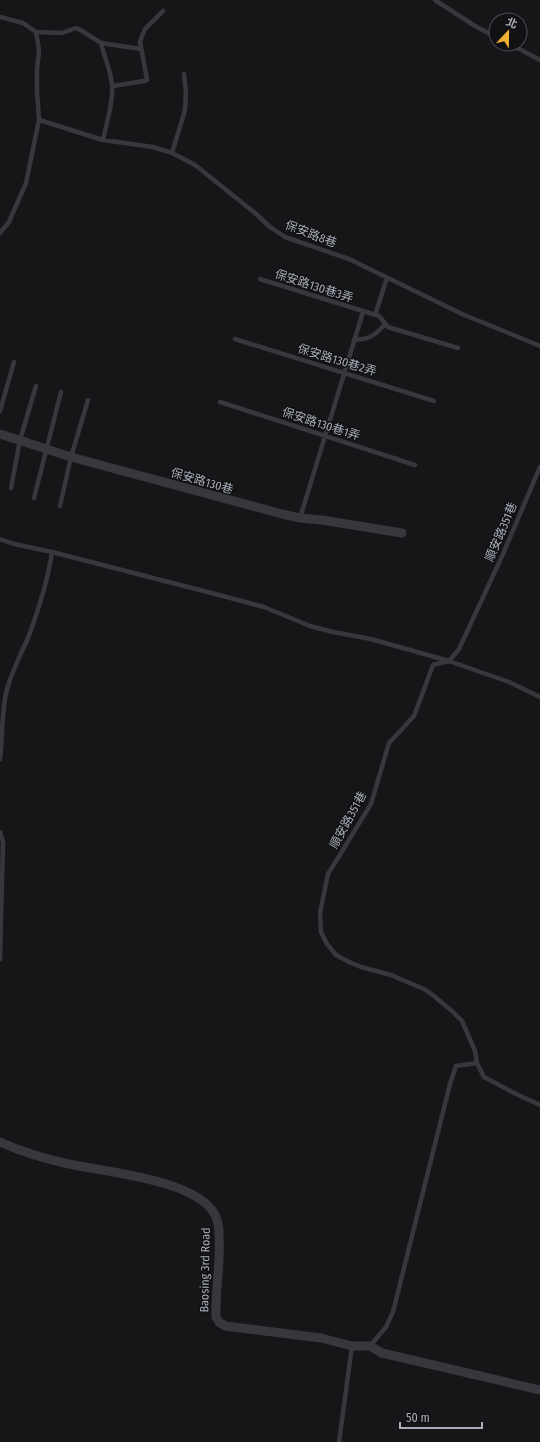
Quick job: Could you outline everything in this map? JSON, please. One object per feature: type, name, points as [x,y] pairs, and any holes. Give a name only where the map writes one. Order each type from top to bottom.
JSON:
[{"type":"street","name":"保安路130巷","points":[[0,434],[71,456],[240,503],[300,518],[322,520],[402,533]]},
{"type":"street","name":"Baosing 3rd Road","points":[[0,1142],[68,1164],[117,1172],[161,1183],[190,1193],[211,1207],[218,1221],[220,1249],[215,1307],[216,1317],[219,1322],[225,1326],[321,1338],[352,1346],[370,1346],[382,1353],[540,1390]]},
{"type":"lane","points":[[435,0],[488,33]]},
{"type":"lane","points":[[113,86],[147,80],[140,42],[145,29],[163,11]]},
{"type":"lane","points":[[0,17],[23,23],[36,32],[62,33],[76,28],[100,44],[141,48]]},
{"type":"lane","points":[[0,233],[9,222],[26,184],[39,120],[36,70],[39,50],[36,32]]},
{"type":"lane","points":[[100,44],[108,64],[113,86],[103,140]]},
{"type":"lane","points":[[525,52],[540,60]]},
{"type":"lane","points":[[172,153],[185,110],[186,92],[184,74]]},
{"type":"lane","name":"保安路8巷","points":[[39,120],[103,140],[153,147],[172,153],[195,165],[255,213],[270,228],[285,237],[349,259],[462,314],[540,346]]},
{"type":"lane","points":[[387,278],[375,315],[382,319],[388,327],[458,348]]},
{"type":"lane","name":"保安路130巷3弄","points":[[260,279],[375,315]]},
{"type":"lane","points":[[300,518],[363,312]]},
{"type":"lane","points":[[354,340],[374,336],[385,324]]},
{"type":"lane","name":"保安路130巷2弄","points":[[235,339],[434,401]]},
{"type":"lane","points":[[0,411],[14,362]]},
{"type":"lane","points":[[11,488],[20,440],[36,386]]},
{"type":"lane","points":[[34,498],[60,392]]},
{"type":"lane","points":[[60,506],[71,456],[88,400]]},
{"type":"lane","name":"保安路130巷1弄","points":[[220,402],[415,465]]},
{"type":"lane","name":"順安路351巷","points":[[540,467],[503,554],[459,649],[448,661],[433,665],[414,716],[390,743],[371,804],[328,874],[320,913],[321,932],[327,944],[336,955],[360,967],[391,975],[424,989],[462,1021],[472,1043],[477,1063],[484,1077],[540,1105]]},
{"type":"lane","points":[[0,538],[14,544],[52,552],[264,607],[310,626],[371,639],[448,661],[509,682],[540,697]]},
{"type":"lane","points":[[0,759],[7,686],[31,629],[46,580],[52,552]]},
{"type":"lane","points":[[0,832],[3,842],[0,959]]},
{"type":"lane","points":[[370,1346],[386,1327],[393,1312],[450,1084],[456,1066],[477,1063]]},
{"type":"lane","points":[[339,1442],[352,1346]]}]
